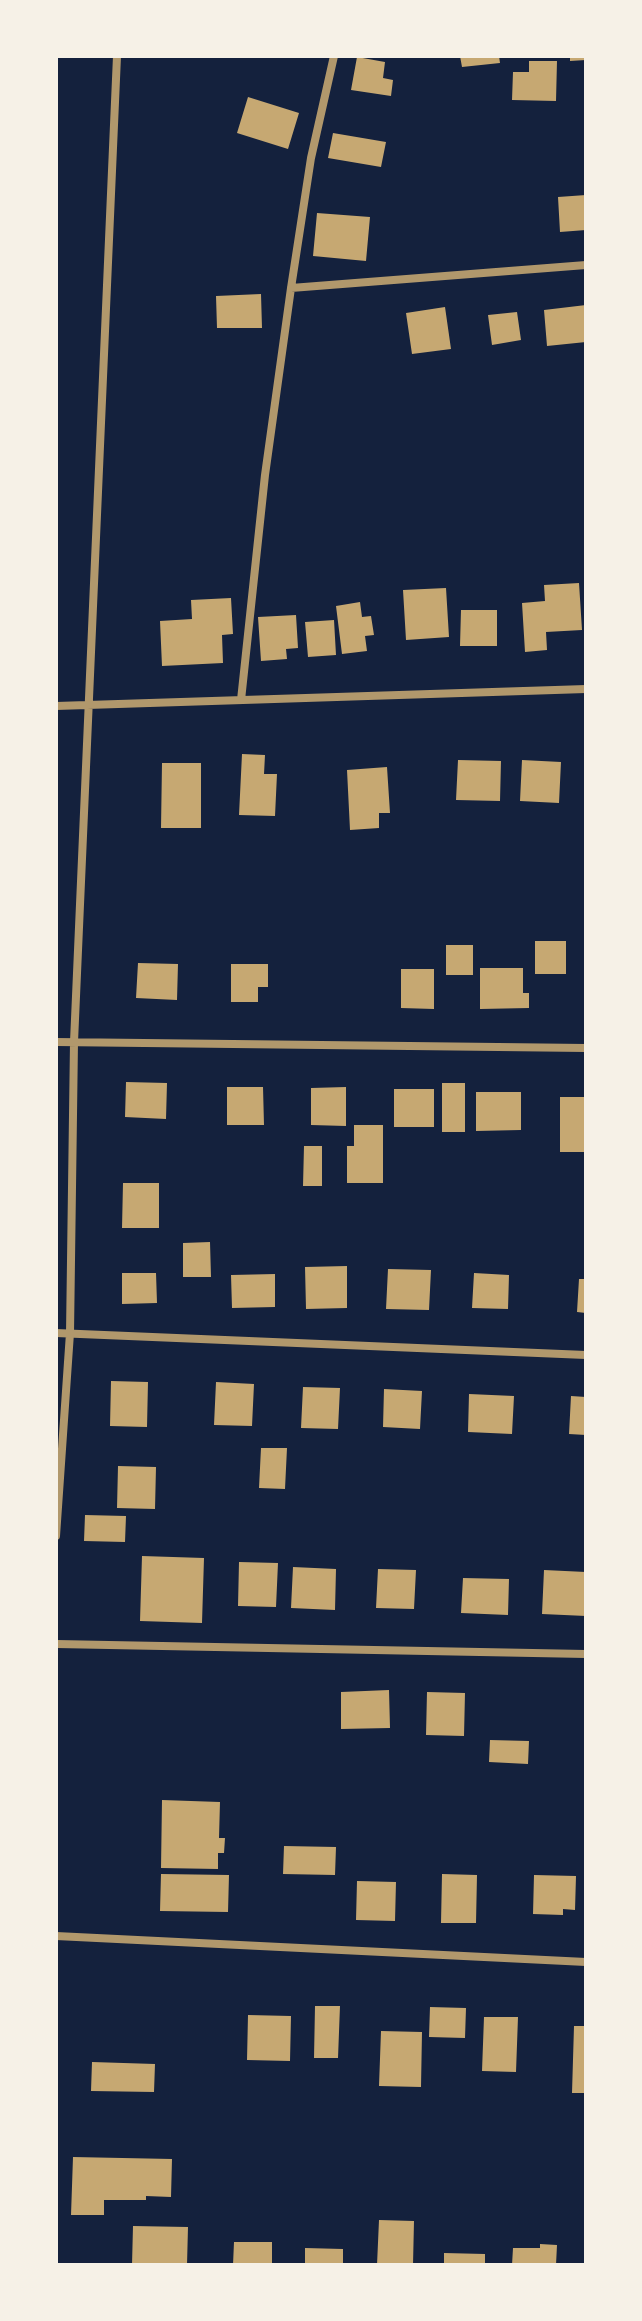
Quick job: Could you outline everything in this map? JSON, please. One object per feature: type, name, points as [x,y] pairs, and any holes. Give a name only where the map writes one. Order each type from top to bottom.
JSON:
[{"type":"street","points":[[56,1536],[70,1333],[74,1042],[117,56]]},
{"type":"street","points":[[241,700],[265,475],[291,288],[311,158],[334,56]]},
{"type":"street","points":[[291,288],[586,265]]},
{"type":"street","points":[[56,706],[586,689]]},
{"type":"street","points":[[56,1042],[586,1048]]},
{"type":"street","points":[[56,1333],[586,1355]]},
{"type":"street","points":[[56,1644],[586,1654]]},
{"type":"street","points":[[56,1936],[586,1962]]},
{"type":"building","points":[[460,56],[499,56],[500,63],[462,67]]},
{"type":"building","points":[[570,56],[586,56],[586,60],[570,61]]},
{"type":"building","points":[[357,57],[385,62],[383,78],[393,80],[391,96],[351,90]]},
{"type":"building","points":[[529,61],[557,61],[556,101],[512,100],[513,72],[529,72]]},
{"type":"building","points":[[248,97],[299,113],[288,149],[237,133]]},
{"type":"building","points":[[333,133],[386,142],[381,167],[328,158]]},
{"type":"building","points":[[586,195],[586,230],[560,232],[558,197]]},
{"type":"building","points":[[317,213],[370,217],[366,261],[313,256]]},
{"type":"building","points":[[261,294],[262,328],[217,328],[216,296]]},
{"type":"building","points":[[586,305],[586,342],[547,346],[544,310]]},
{"type":"building","points":[[445,307],[451,349],[412,354],[406,313]]},
{"type":"building","points":[[517,312],[521,340],[492,345],[488,315]]},
{"type":"building","points":[[579,583],[582,630],[546,632],[547,650],[525,652],[522,603],[545,601],[544,585]]},
{"type":"building","points":[[446,588],[449,637],[406,640],[403,590]]},
{"type":"building","points":[[231,598],[233,634],[222,635],[223,663],[162,666],[160,621],[192,619],[191,600]]},
{"type":"building","points":[[360,602],[362,617],[371,616],[374,635],[365,636],[367,651],[342,654],[336,606]]},
{"type":"building","points":[[461,610],[497,610],[497,646],[460,646]]},
{"type":"building","points":[[296,615],[298,648],[286,649],[287,659],[261,661],[258,617]]},
{"type":"building","points":[[334,620],[336,655],[308,657],[305,622]]},
{"type":"building","points":[[242,754],[265,755],[264,774],[277,774],[275,816],[239,815]]},
{"type":"building","points":[[458,760],[501,761],[500,801],[456,800]]},
{"type":"building","points":[[522,760],[561,762],[559,803],[520,801]]},
{"type":"building","points":[[162,763],[201,763],[201,828],[161,828]]},
{"type":"building","points":[[387,767],[390,813],[379,813],[379,828],[350,830],[347,770]]},
{"type":"building","points":[[535,941],[566,941],[566,974],[535,974]]},
{"type":"building","points":[[446,945],[473,945],[473,975],[446,975]]},
{"type":"building","points":[[138,963],[178,964],[177,1000],[136,998]]},
{"type":"building","points":[[231,964],[268,964],[268,987],[258,987],[258,1002],[231,1002]]},
{"type":"building","points":[[480,968],[523,968],[523,993],[529,993],[529,1008],[480,1009]]},
{"type":"building","points":[[401,969],[434,969],[434,1009],[401,1008]]},
{"type":"building","points":[[126,1082],[167,1083],[166,1119],[125,1117]]},
{"type":"building","points":[[442,1083],[465,1083],[465,1132],[442,1132]]},
{"type":"building","points":[[227,1087],[263,1087],[264,1125],[227,1125]]},
{"type":"building","points":[[346,1087],[346,1126],[311,1125],[311,1088]]},
{"type":"building","points":[[394,1089],[434,1089],[434,1127],[394,1127]]},
{"type":"building","points":[[476,1092],[521,1092],[521,1130],[476,1131]]},
{"type":"building","points":[[560,1097],[586,1097],[586,1152],[560,1152]]},
{"type":"building","points":[[354,1125],[383,1125],[383,1183],[347,1183],[347,1146],[354,1146]]},
{"type":"building","points":[[304,1146],[322,1146],[322,1186],[303,1186]]},
{"type":"building","points":[[123,1183],[159,1183],[159,1228],[122,1228]]},
{"type":"building","points":[[210,1242],[211,1277],[183,1277],[183,1243]]},
{"type":"building","points":[[347,1266],[347,1308],[306,1309],[305,1267]]},
{"type":"building","points":[[388,1269],[431,1270],[429,1310],[386,1309]]},
{"type":"building","points":[[122,1273],[156,1273],[157,1303],[122,1304]]},
{"type":"building","points":[[474,1273],[509,1275],[508,1309],[472,1308]]},
{"type":"building","points":[[275,1274],[275,1307],[232,1308],[231,1275]]},
{"type":"building","points":[[579,1279],[586,1279],[586,1313],[577,1312]]},
{"type":"building","points":[[111,1381],[148,1382],[147,1427],[110,1426]]},
{"type":"building","points":[[216,1382],[254,1384],[252,1426],[214,1425]]},
{"type":"building","points":[[303,1387],[340,1388],[338,1429],[301,1428]]},
{"type":"building","points":[[384,1389],[422,1391],[420,1429],[383,1427]]},
{"type":"building","points":[[469,1394],[514,1396],[512,1434],[468,1432]]},
{"type":"building","points":[[571,1396],[586,1397],[586,1435],[569,1434]]},
{"type":"building","points":[[261,1448],[287,1448],[285,1489],[259,1488]]},
{"type":"building","points":[[118,1466],[156,1467],[155,1509],[117,1508]]},
{"type":"building","points":[[85,1515],[126,1516],[125,1542],[84,1541]]},
{"type":"building","points":[[142,1556],[204,1558],[202,1623],[140,1621]]},
{"type":"building","points":[[239,1562],[278,1563],[276,1607],[238,1606]]},
{"type":"building","points":[[293,1567],[336,1569],[335,1610],[291,1608]]},
{"type":"building","points":[[378,1569],[416,1570],[414,1609],[376,1608]]},
{"type":"building","points":[[544,1570],[586,1572],[586,1616],[542,1614]]},
{"type":"building","points":[[463,1578],[509,1579],[508,1615],[461,1613]]},
{"type":"building","points":[[389,1690],[390,1728],[341,1729],[341,1692]]},
{"type":"building","points":[[427,1692],[465,1693],[464,1736],[426,1735]]},
{"type":"building","points":[[490,1740],[529,1741],[528,1764],[489,1762]]},
{"type":"building","points":[[162,1800],[220,1802],[219,1838],[225,1838],[224,1853],[218,1853],[218,1869],[161,1868]]},
{"type":"building","points":[[284,1846],[336,1847],[335,1875],[283,1874]]},
{"type":"building","points":[[161,1874],[229,1875],[228,1912],[160,1911]]},
{"type":"building","points":[[442,1874],[477,1875],[476,1923],[441,1923]]},
{"type":"building","points":[[534,1875],[576,1876],[575,1910],[563,1909],[563,1915],[533,1914]]},
{"type":"building","points":[[357,1881],[396,1882],[395,1921],[356,1920]]},
{"type":"building","points":[[315,2006],[340,2006],[338,2058],[314,2058]]},
{"type":"building","points":[[430,2007],[466,2008],[465,2038],[429,2037]]},
{"type":"building","points":[[248,2015],[291,2016],[290,2061],[247,2060]]},
{"type":"building","points":[[484,2017],[518,2017],[516,2072],[482,2071]]},
{"type":"building","points":[[574,2026],[586,2026],[586,2093],[572,2093]]},
{"type":"building","points":[[381,2031],[422,2032],[421,2087],[379,2086]]},
{"type":"building","points":[[92,2062],[155,2064],[154,2092],[91,2091]]},
{"type":"building","points":[[73,2157],[172,2159],[171,2197],[104,2200],[104,2215],[71,2215]]},
{"type":"building","points":[[379,2220],[414,2221],[413,2265],[377,2265]]},
{"type":"building","points":[[133,2226],[188,2227],[187,2265],[132,2265]]},
{"type":"building","points":[[234,2242],[272,2242],[272,2265],[233,2265]]},
{"type":"building","points":[[540,2244],[557,2245],[556,2265],[512,2265],[513,2248],[540,2248]]},
{"type":"building","points":[[305,2248],[343,2249],[343,2265],[305,2265]]},
{"type":"building","points":[[444,2253],[485,2254],[485,2265],[444,2265]]}]
